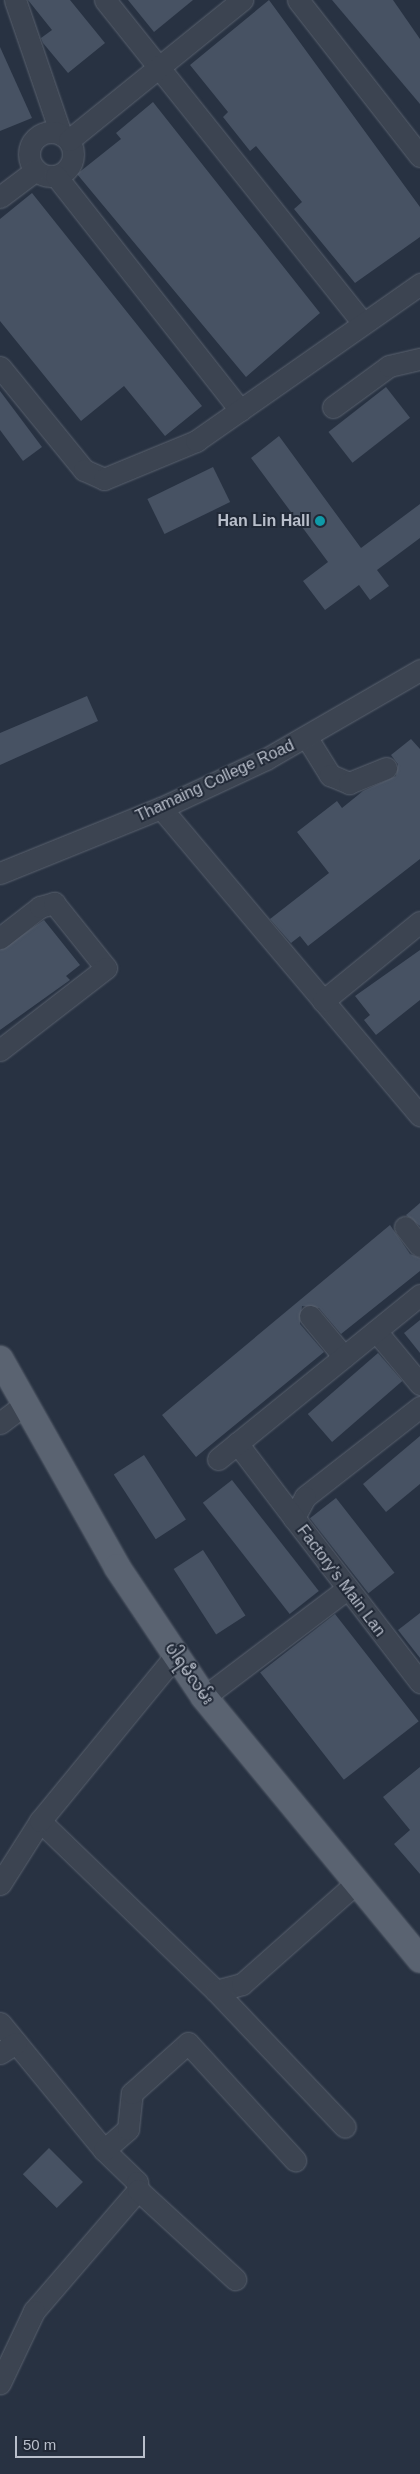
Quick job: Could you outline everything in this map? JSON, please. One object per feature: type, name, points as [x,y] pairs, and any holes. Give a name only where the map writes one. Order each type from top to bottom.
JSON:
[{"type":"main road","name":"ပါရမီလမ်း","points":[[0,1359],[24,1405],[117,1567],[204,1697],[355,1884],[420,1959]]},
{"type":"street","points":[[15,0],[73,162],[56,176]]},
{"type":"street","points":[[105,0],[157,68],[363,323]]},
{"type":"street","points":[[240,410],[56,176],[36,170],[29,156],[33,142],[45,133],[65,137],[157,68],[242,0]]},
{"type":"street","points":[[298,0],[420,156]]},
{"type":"street","points":[[0,197],[36,170]]},
{"type":"street","points":[[0,367],[84,470],[104,478],[196,441],[420,284]]},
{"type":"street","points":[[333,407],[389,366],[420,359]]},
{"type":"street","name":"Thamaing College Road","points":[[0,873],[161,808],[307,738],[420,670]]},
{"type":"street","points":[[307,738],[330,775],[349,783],[386,768]]},
{"type":"street","points":[[161,808],[420,1116]]},
{"type":"street","points":[[0,938],[40,907],[54,903],[106,968],[0,1050]]},
{"type":"street","points":[[323,1001],[420,922]]},
{"type":"street","points":[[404,1226],[420,1246]]},
{"type":"street","points":[[218,1459],[420,1295]]},
{"type":"street","points":[[310,1316],[344,1357]]},
{"type":"street","points":[[376,1331],[420,1384]]},
{"type":"street","points":[[0,1423],[24,1405]]},
{"type":"street","name":"Factory's Main Lan","points":[[420,1407],[306,1497],[294,1518],[346,1590],[420,1682]]},
{"type":"street","points":[[238,1443],[294,1518]]},
{"type":"street","points":[[204,1697],[346,1590]]},
{"type":"street","points":[[0,1884],[40,1821],[176,1655]]},
{"type":"street","points":[[40,1821],[216,1991],[345,2128]]},
{"type":"street","points":[[216,1991],[242,1984],[355,1884]]},
{"type":"street","points":[[0,2024],[8,2048],[138,2186],[236,2279]]},
{"type":"street","points":[[104,2150],[128,2129],[132,2093],[188,2043],[295,2160]]},
{"type":"street","points":[[0,2383],[34,2311],[138,2186]]},
{"type":"building","points":[[28,0],[70,0],[105,43],[68,73],[43,43],[41,38],[52,30]]},
{"type":"building","points":[[128,0],[193,0],[154,32]]},
{"type":"building","points":[[269,0],[420,207],[420,237],[355,283],[294,209],[302,202],[256,146],[250,151],[223,117],[228,112],[190,65]]},
{"type":"building","points":[[332,0],[393,0],[420,39],[420,104]]},
{"type":"building","points":[[0,47],[32,118],[0,131]]},
{"type":"building","points":[[153,102],[320,313],[246,377],[77,174],[121,139],[116,133]]},
{"type":"building","points":[[32,193],[202,406],[165,436],[124,386],[81,421],[0,321],[0,219]]},
{"type":"building","points":[[386,387],[410,418],[352,463],[328,432]]},
{"type":"building","points":[[0,391],[42,447],[23,461],[0,430]]},
{"type":"building","name":"Han Lin Hall","points":[[279,436],[361,548],[420,504],[420,538],[377,570],[389,586],[370,600],[359,585],[325,610],[303,581],[328,562],[251,458]]},
{"type":"building","points":[[213,467],[230,502],[164,534],[147,499]]},
{"type":"building","points":[[87,696],[98,721],[0,765],[0,733]]},
{"type":"building","points":[[411,739],[420,749],[420,859],[308,946],[300,936],[291,943],[270,919],[329,873],[297,832],[337,801],[342,808],[363,791],[396,776],[398,764],[391,755]]},
{"type":"building","points":[[44,920],[80,965],[66,976],[70,980],[0,1030],[0,950]]},
{"type":"building","points":[[420,950],[420,1000],[376,1035],[364,1020],[370,1015],[355,996]]},
{"type":"building","points":[[420,1203],[420,1226],[406,1215]]},
{"type":"building","points":[[390,1225],[410,1254],[420,1258],[420,1271],[341,1334],[319,1308],[302,1306],[300,1324],[324,1352],[196,1457],[162,1415]]},
{"type":"building","points":[[420,1320],[420,1353],[404,1333]]},
{"type":"building","points":[[378,1353],[402,1381],[332,1442],[308,1414]]},
{"type":"building","points":[[420,1436],[420,1484],[386,1512],[363,1484]]},
{"type":"building","points":[[144,1455],[186,1520],[156,1539],[114,1475]]},
{"type":"building","points":[[232,1480],[319,1591],[290,1614],[203,1503]]},
{"type":"building","points":[[336,1498],[394,1573],[368,1593],[310,1518]]},
{"type":"building","points":[[203,1550],[245,1615],[216,1634],[174,1569]]},
{"type":"building","points":[[420,1613],[420,1658],[398,1630]]},
{"type":"building","points":[[335,1614],[419,1721],[344,1780],[260,1672]]},
{"type":"building","points":[[420,1767],[420,1874],[394,1844],[410,1830],[383,1797]]},
{"type":"building","points":[[49,2148],[83,2182],[57,2208],[23,2174]]},
{"type":"place","name":"Han Lin Hall","points":[[320,521]]}]
